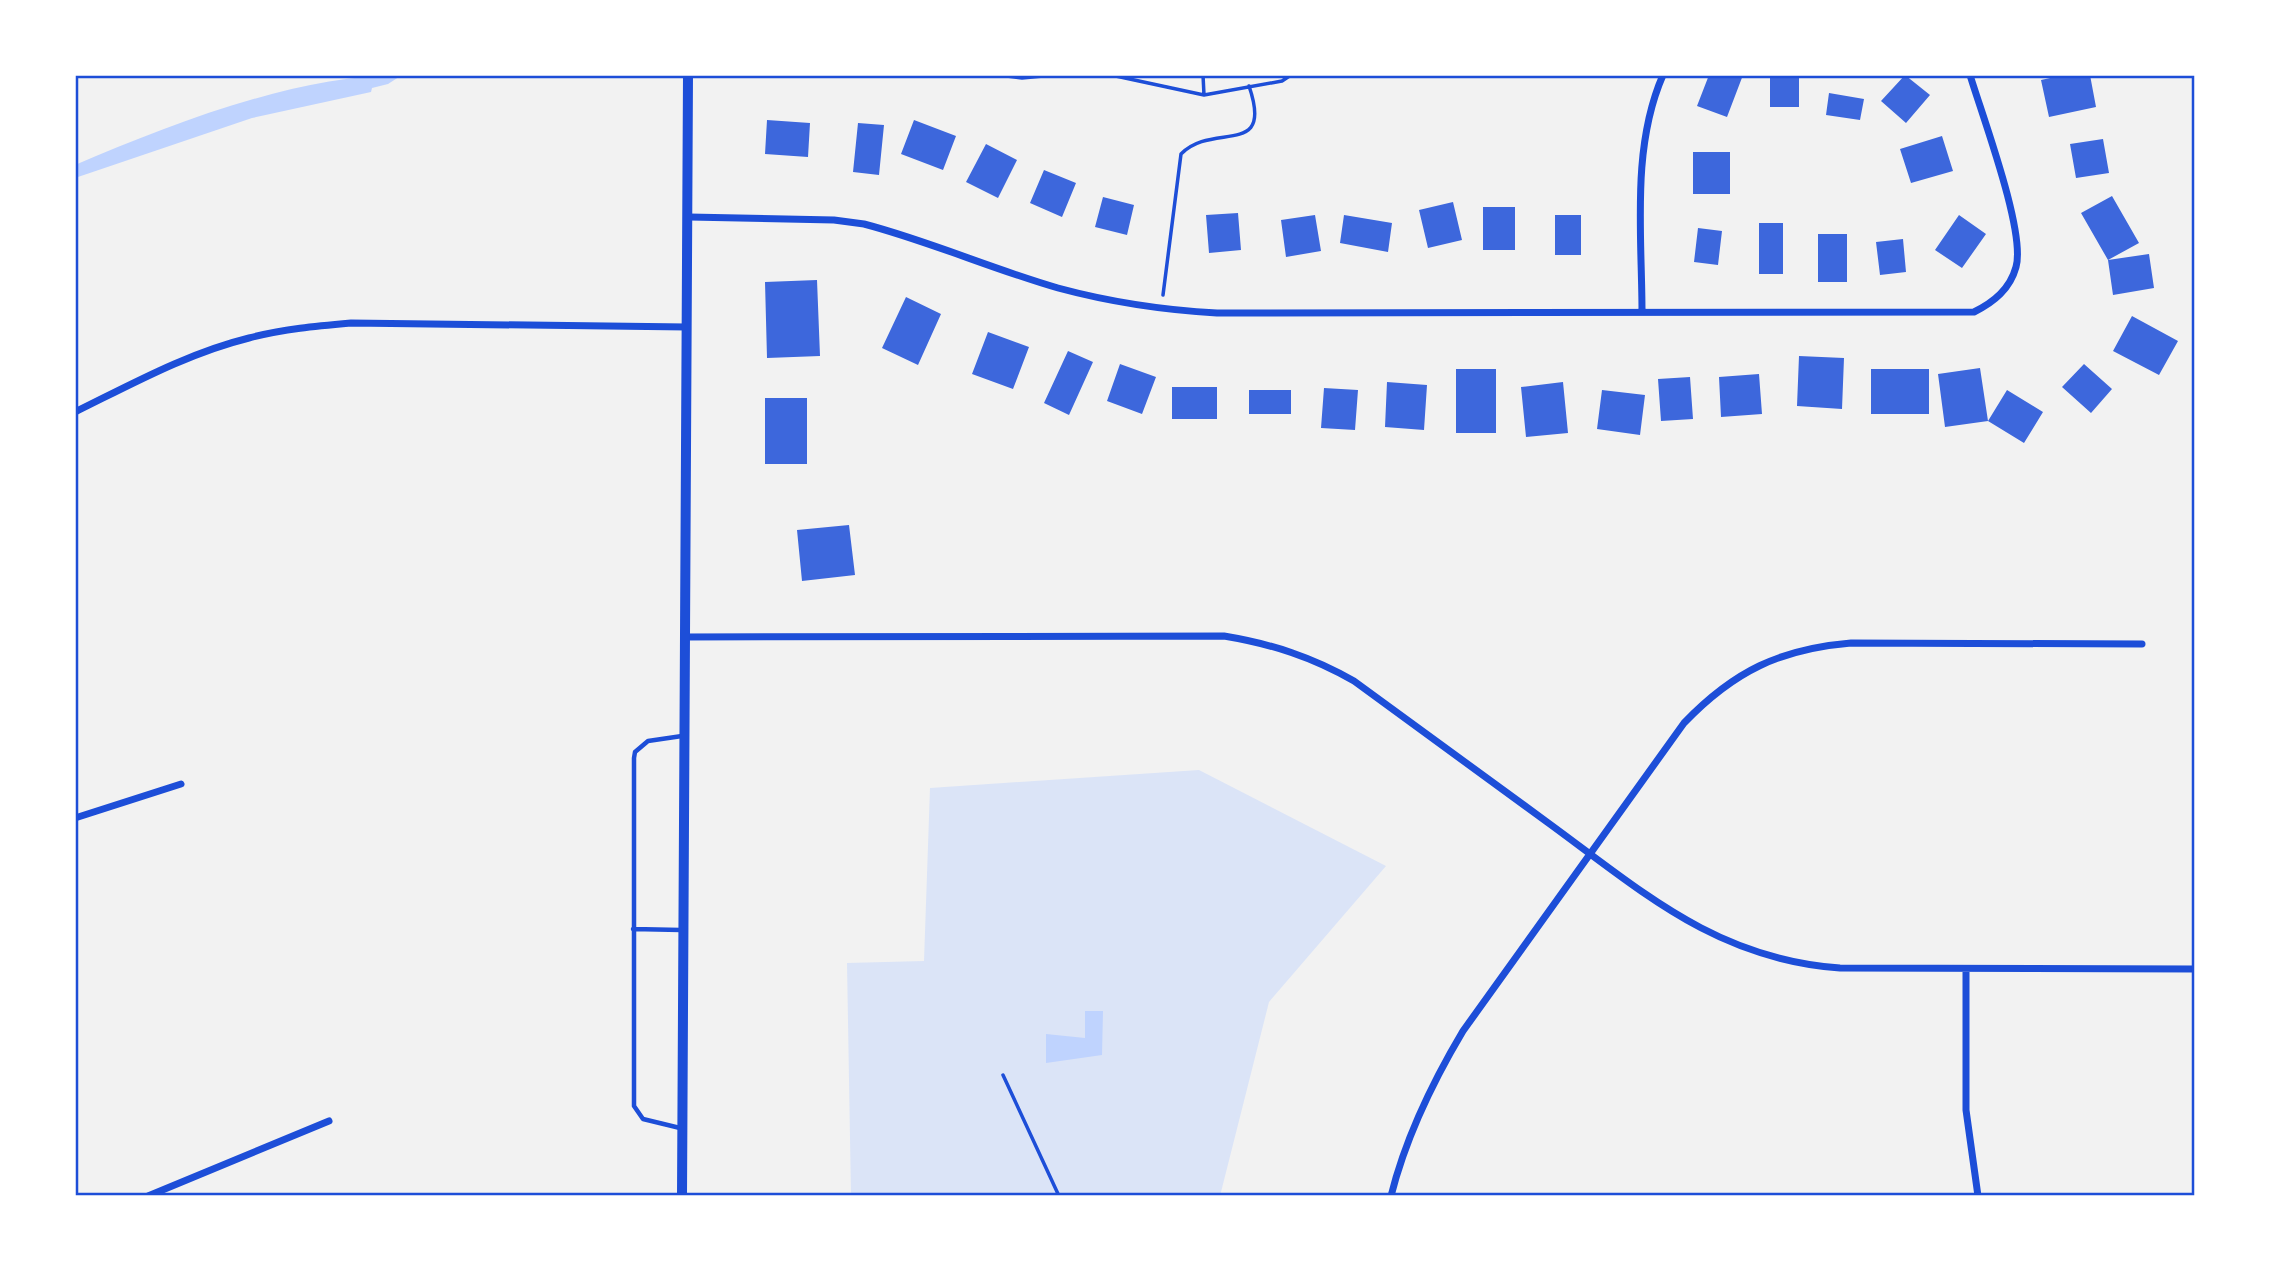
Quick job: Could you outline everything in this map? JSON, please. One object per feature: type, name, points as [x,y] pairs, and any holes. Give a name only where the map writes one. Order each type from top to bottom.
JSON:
[{"type":"street","points":[[682,1196],[688,75]]},
{"type":"street","points":[[1642,312],[1644,150],[1649,117],[1663,75]]},
{"type":"street","points":[[689,217],[834,220],[864,224],[1055,287],[1105,300],[1162,309],[1217,313],[1974,312],[1993,303],[2008,286],[2017,266],[2019,236],[1970,75]]},
{"type":"street","points":[[75,412],[209,349],[300,328],[351,323],[687,327]]},
{"type":"street","points":[[684,637],[1224,636],[1262,642],[1294,651],[1354,681],[1678,917],[1744,950],[1822,967],[2195,969]]},
{"type":"street","points":[[1391,1196],[1413,1125],[1436,1077],[1463,1031],[1684,723],[1729,681],[1784,654],[1817,646],[1852,643],[2143,644]]},
{"type":"street","points":[[75,818],[181,784]]},
{"type":"street","points":[[1966,968],[1966,1110],[1978,1196]]},
{"type":"street","points":[[148,1196],[329,1121]]},
{"type":"lane","points":[[683,1128],[643,1119],[634,1106],[633,929],[635,752],[648,741],[686,735]]},
{"type":"lane","points":[[633,929],[684,930]]},
{"type":"path","points":[[999,75],[1022,78],[1054,75]]},
{"type":"path","points":[[1111,75],[1204,95],[1282,80],[1292,75]]},
{"type":"path","points":[[1203,75],[1204,95]]},
{"type":"path","points":[[1162,309],[1181,154],[1187,148],[1207,140],[1248,131],[1255,124],[1257,113],[1249,86]]},
{"type":"path","points":[[1003,1075],[1059,1196]]},
{"type":"shaded area","points":[[1199,770],[1386,866],[1269,1002],[1220,1196],[851,1196],[847,963],[924,961],[930,788]]},
{"type":"water","points":[[402,75],[388,84],[372,88],[371,92],[252,118],[75,178],[75,165],[153,133],[236,104],[320,83]]},
{"type":"water","points":[[1085,1011],[1103,1011],[1102,1055],[1046,1063],[1046,1034],[1085,1038]]},
{"type":"building","points":[[1709,75],[1743,75],[1727,117],[1697,106]]},
{"type":"building","points":[[1770,75],[1799,75],[1799,107],[1770,107]]},
{"type":"building","points":[[1905,75],[1930,95],[1906,123],[1881,101]]},
{"type":"building","points":[[2064,75],[2090,75],[2096,107],[2049,117],[2041,80]]},
{"type":"building","points":[[1829,93],[1864,99],[1860,120],[1826,115]]},
{"type":"building","points":[[767,120],[810,123],[808,157],[765,154]]},
{"type":"building","points":[[914,120],[956,136],[943,170],[901,154]]},
{"type":"building","points":[[858,123],[884,125],[879,175],[853,172]]},
{"type":"building","points":[[1942,136],[1953,171],[1911,183],[1900,149]]},
{"type":"building","points":[[2103,139],[2109,173],[2076,178],[2070,144]]},
{"type":"building","points":[[986,144],[1017,160],[998,198],[966,182]]},
{"type":"building","points":[[1693,152],[1730,152],[1730,194],[1693,194]]},
{"type":"building","points":[[1044,170],[1076,183],[1062,217],[1030,203]]},
{"type":"building","points":[[2112,196],[2139,243],[2108,260],[2081,213]]},
{"type":"building","points":[[1103,197],[1134,205],[1127,235],[1095,227]]},
{"type":"building","points":[[1453,202],[1462,240],[1428,248],[1419,210]]},
{"type":"building","points":[[1483,207],[1515,207],[1515,250],[1483,250]]},
{"type":"building","points":[[1238,213],[1241,250],[1209,253],[1206,215]]},
{"type":"building","points":[[1315,215],[1321,251],[1286,257],[1281,220]]},
{"type":"building","points":[[1344,215],[1392,223],[1388,252],[1340,243]]},
{"type":"building","points":[[1555,215],[1581,215],[1581,255],[1555,255]]},
{"type":"building","points":[[1959,215],[1986,234],[1962,268],[1935,250]]},
{"type":"building","points":[[1759,223],[1783,223],[1783,274],[1759,274]]},
{"type":"building","points":[[1698,228],[1722,231],[1718,265],[1694,262]]},
{"type":"building","points":[[1818,234],[1847,234],[1847,282],[1818,282]]},
{"type":"building","points":[[1903,239],[1906,272],[1880,275],[1876,242]]},
{"type":"building","points":[[2149,254],[2154,288],[2113,295],[2108,260]]},
{"type":"building","points":[[817,280],[820,356],[767,358],[765,282]]},
{"type":"building","points":[[906,297],[941,314],[918,365],[882,348]]},
{"type":"building","points":[[2132,316],[2178,341],[2159,375],[2113,351]]},
{"type":"building","points":[[988,332],[1029,347],[1013,389],[972,374]]},
{"type":"building","points":[[1068,351],[1093,362],[1069,415],[1044,403]]},
{"type":"building","points":[[1799,356],[1844,358],[1842,409],[1797,406]]},
{"type":"building","points":[[1120,364],[1156,377],[1142,414],[1107,401]]},
{"type":"building","points":[[2084,364],[2112,389],[2091,413],[2062,387]]},
{"type":"building","points":[[1980,368],[1988,421],[1945,427],[1938,374]]},
{"type":"building","points":[[1456,369],[1496,369],[1496,433],[1456,433]]},
{"type":"building","points":[[1871,369],[1929,369],[1929,414],[1871,414]]},
{"type":"building","points":[[1759,374],[1762,414],[1721,417],[1719,377]]},
{"type":"building","points":[[1690,377],[1693,419],[1661,421],[1658,379]]},
{"type":"building","points":[[1387,382],[1427,385],[1424,430],[1385,427]]},
{"type":"building","points":[[1563,382],[1568,433],[1526,437],[1521,387]]},
{"type":"building","points":[[1172,387],[1217,387],[1217,419],[1172,419]]},
{"type":"building","points":[[1324,388],[1358,390],[1355,430],[1321,428]]},
{"type":"building","points":[[1249,390],[1291,390],[1291,414],[1249,414]]},
{"type":"building","points":[[1602,390],[1645,395],[1640,435],[1597,429]]},
{"type":"building","points":[[2007,390],[2043,412],[2024,443],[1988,421]]},
{"type":"building","points":[[765,398],[807,398],[807,464],[765,464]]},
{"type":"building","points":[[849,525],[855,575],[802,581],[797,530]]}]
